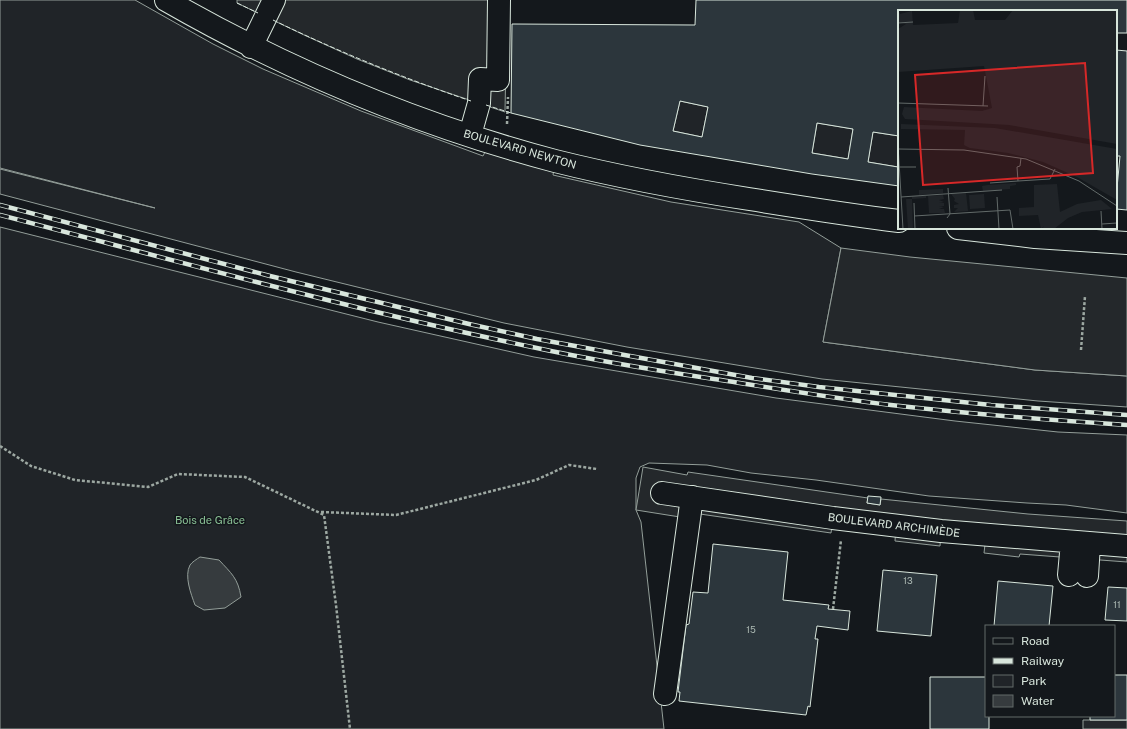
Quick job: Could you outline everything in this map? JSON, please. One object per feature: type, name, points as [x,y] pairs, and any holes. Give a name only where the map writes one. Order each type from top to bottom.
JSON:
[{"type":"street","name":"BOULEVARD NEWTON","points":[[166,0],[251,46],[333,84],[435,124],[470,135],[554,160],[685,189],[795,207],[898,221]]},
{"type":"street","points":[[251,46],[274,0]]},
{"type":"street","points":[[470,135],[479,103],[480,79],[498,80],[500,0]]},
{"type":"street","points":[[967,229],[1035,237],[1127,243]]},
{"type":"street","name":"BOULEVARD ARCHIMÈDE","points":[[662,493],[833,518],[934,530],[1127,546]]},
{"type":"street","points":[[665,694],[692,497]]},
{"type":"street","points":[[1078,576],[1080,543]]},
{"type":"path","points":[[1081,350],[1085,296]]},
{"type":"path","points":[[0,446],[31,466],[75,480],[148,487],[178,474],[245,477],[324,515],[350,729]]},
{"type":"path","points":[[318,512],[396,515],[536,480],[569,465],[597,469]]},
{"type":"path","points":[[833,609],[841,539]]},
{"type":"green space","points":[[0,0],[135,0],[213,44],[263,69],[361,111],[483,156],[486,150],[554,169],[553,175],[671,202],[799,222],[841,248],[823,342],[1035,370],[1127,376],[1127,407],[1038,401],[822,379],[627,347],[504,323],[296,272],[0,194],[0,169],[155,208],[0,168]]},
{"type":"green space","points":[[680,101],[708,107],[702,137],[673,131]]},
{"type":"green space","points":[[817,123],[853,129],[848,159],[812,153]]},
{"type":"green space","points":[[873,132],[898,136],[898,167],[868,162]]},
{"type":"green space","name":"Bois de Grâce","points":[[0,227],[378,322],[534,357],[776,398],[955,421],[1058,432],[1127,435],[1127,513],[1066,505],[929,496],[816,480],[751,473],[707,465],[649,463],[640,467],[636,478],[636,510],[641,522],[664,729],[0,729]]},
{"type":"shaded area","points":[[237,0],[507,0],[505,112],[410,80],[357,59],[237,3]]},
{"type":"shaded area","points":[[841,248],[910,257],[1127,278],[1127,376],[1035,370],[823,342]]},
{"type":"shaded area","points":[[643,467],[687,475],[688,472],[868,498],[867,503],[880,505],[881,499],[1028,514],[1127,521],[1127,562],[1020,554],[1019,557],[984,553],[986,536],[941,532],[940,546],[895,541],[896,526],[833,519],[831,533],[700,514],[680,517],[636,510]]},
{"type":"shaded area","points":[[1083,720],[1127,720],[1127,729],[1083,729]]},
{"type":"water","points":[[200,557],[219,560],[236,580],[241,597],[225,608],[204,610],[195,605],[188,580],[188,569],[193,562]]},
{"type":"building","points":[[696,0],[1127,0],[1127,33],[1117,33],[1117,10],[898,10],[898,136],[873,132],[868,162],[898,167],[898,186],[812,174],[640,145],[511,113],[512,24],[695,25]],"holes":[[[680,101],[708,107],[702,137],[673,131]],[[817,123],[853,129],[848,159],[812,153]]]},
{"type":"building","points":[[1117,50],[1127,51],[1127,210],[1117,209],[1120,156],[1117,156]]},
{"type":"building","points":[[868,496],[881,497],[880,505],[867,503]]},
{"type":"building","points":[[713,544],[788,552],[783,600],[829,605],[828,609],[850,611],[848,630],[817,626],[815,639],[818,639],[810,707],[808,706],[806,715],[679,701],[680,692],[678,692],[686,625],[689,624],[693,592],[708,593]]},
{"type":"building","points":[[883,570],[937,575],[931,636],[877,631]]},
{"type":"building","points":[[998,581],[1053,586],[1049,625],[994,625]]},
{"type":"building","points":[[1108,587],[1127,588],[1127,621],[1105,620]]},
{"type":"building","points":[[1115,675],[1127,675],[1127,720],[1090,720],[1090,717],[1115,717]]},
{"type":"building","points":[[930,677],[985,677],[985,717],[989,717],[989,729],[930,729]]},
{"type":"railway","points":[[0,205],[270,276],[537,339],[752,378],[819,387],[991,405],[1127,415]]},
{"type":"railway","points":[[0,215],[332,301],[465,333],[555,352],[668,372],[891,405],[1127,425]]},
{"type":"fence","points":[[237,3],[258,13]]},
{"type":"fence","points":[[273,20],[370,64],[471,101]]},
{"type":"fence","points":[[486,105],[511,113]]}]
